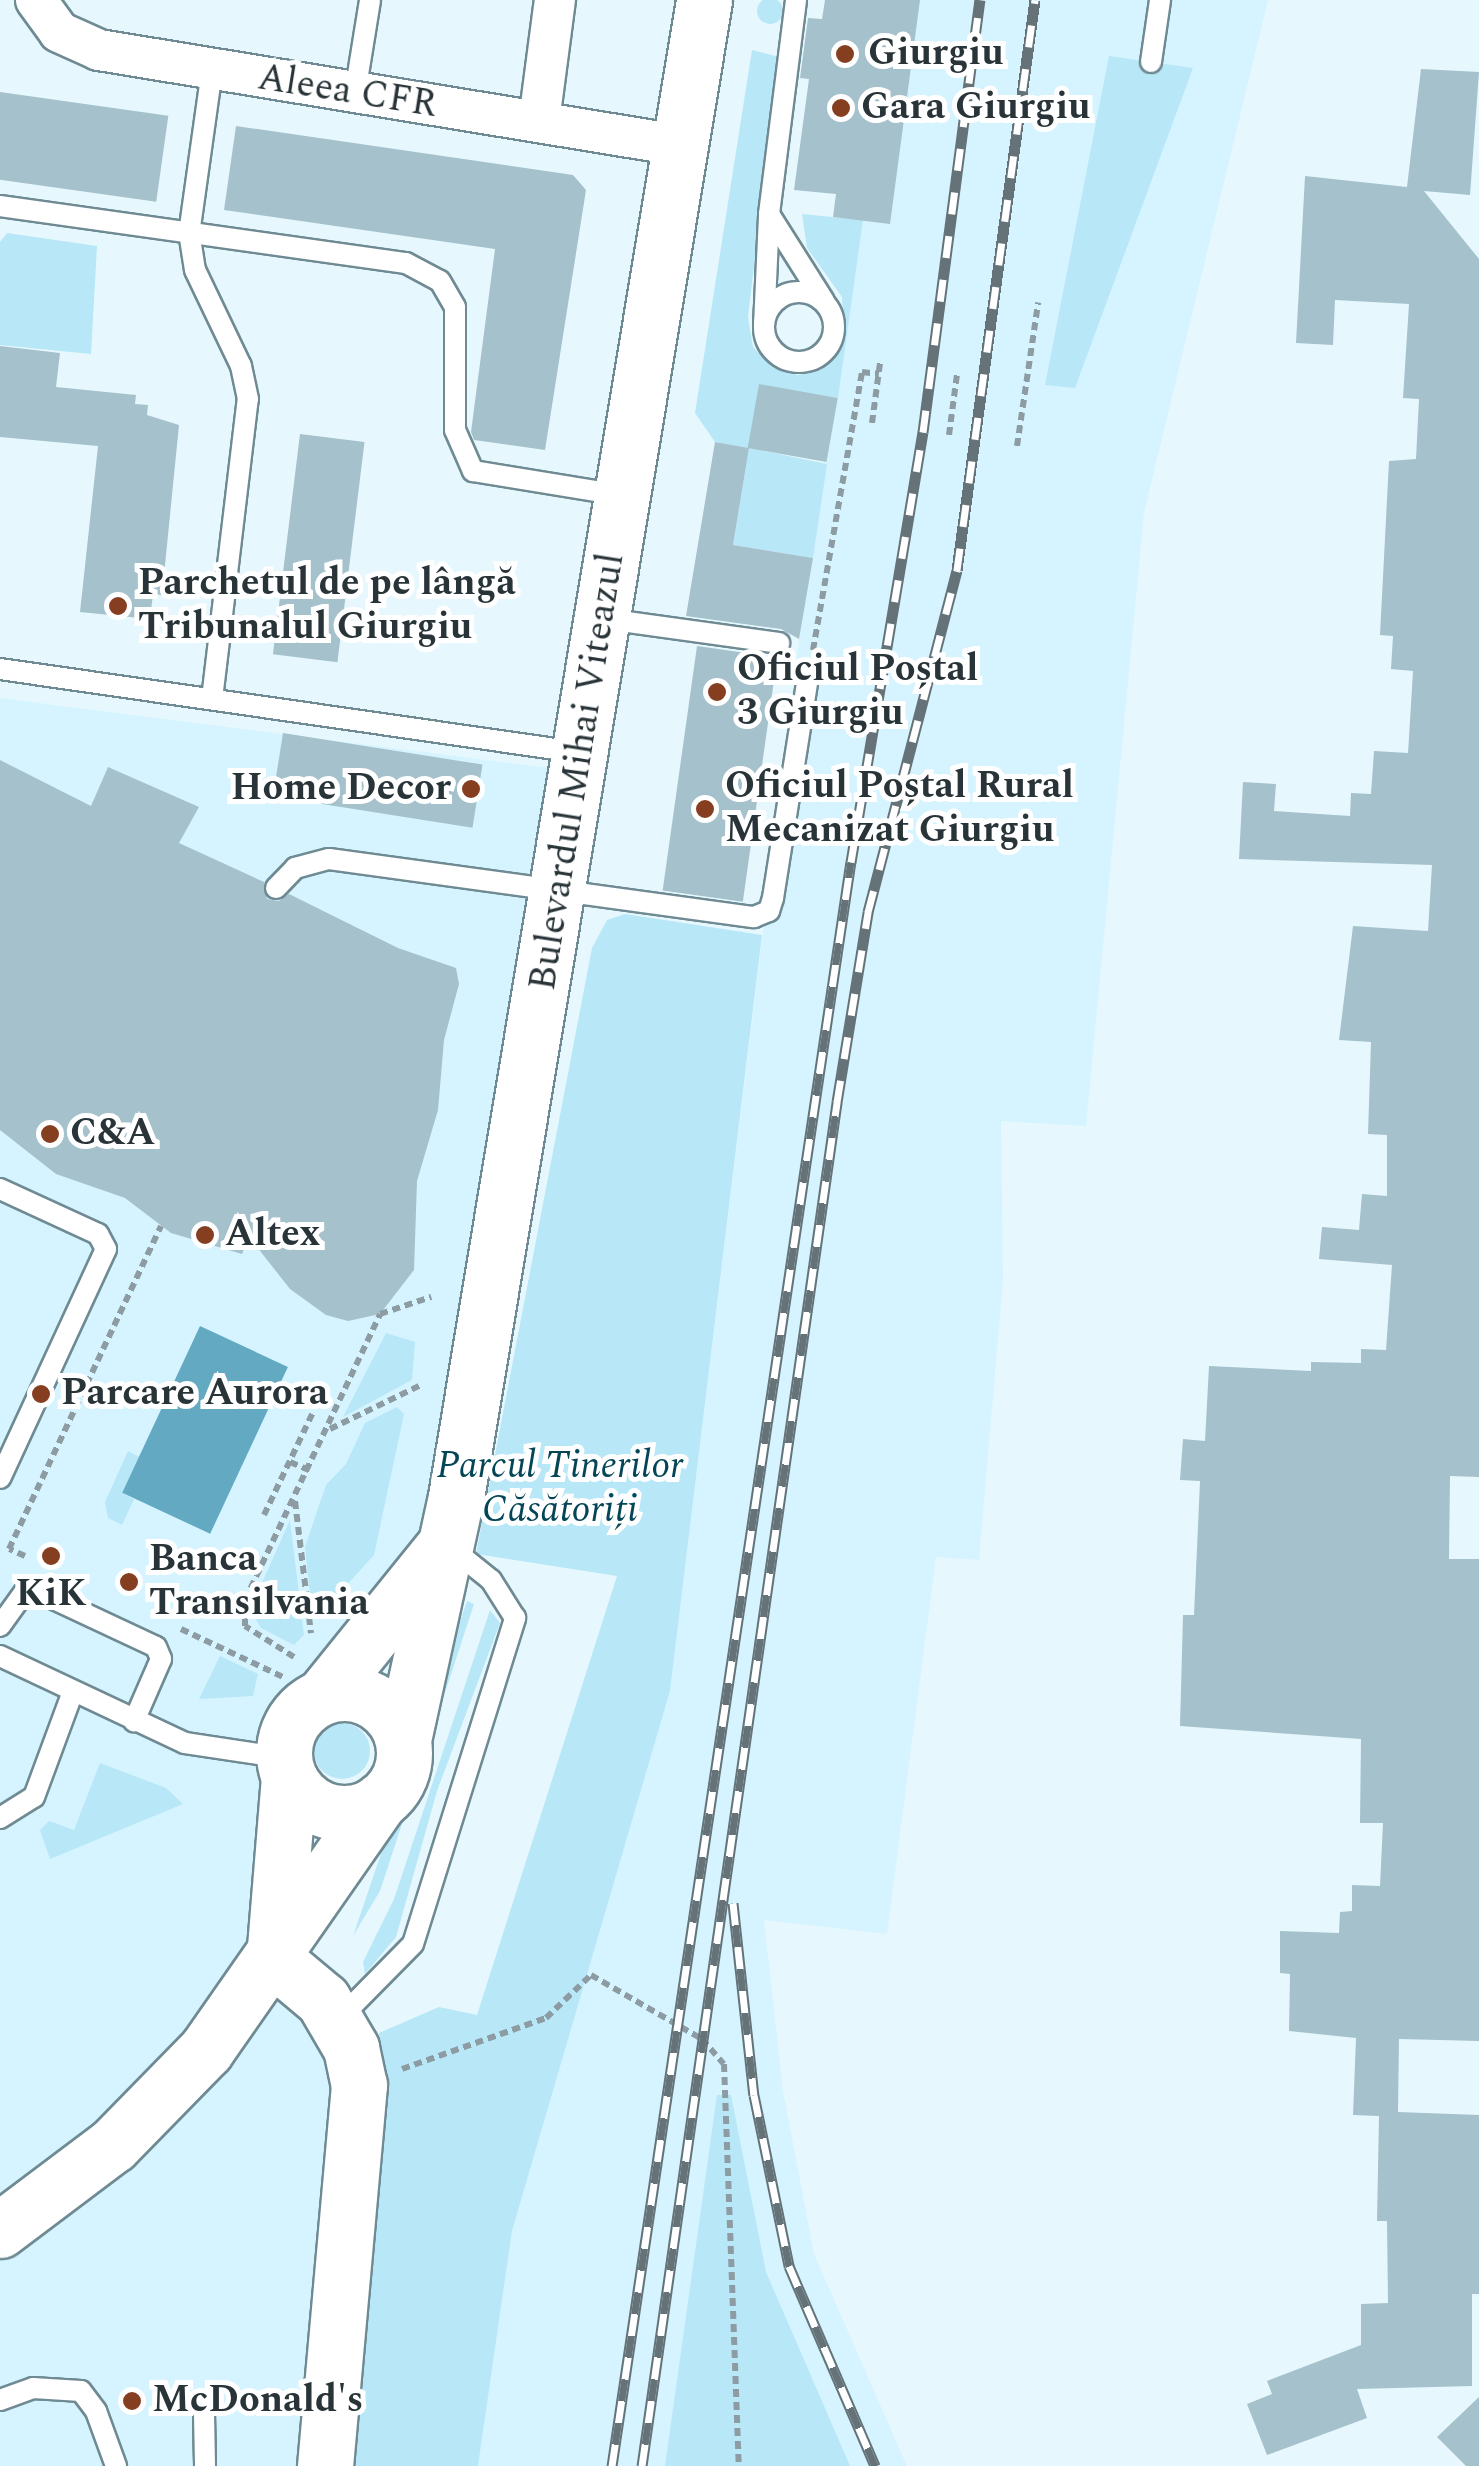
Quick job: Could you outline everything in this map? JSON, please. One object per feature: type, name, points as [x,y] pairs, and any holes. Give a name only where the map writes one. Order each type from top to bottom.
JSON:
[{"type":"main road","name":"Bulevardul Mihai Viteazul","points":[[402,1740],[446,1544],[560,888],[704,0]]},
{"type":"main road","name":"Bulevardul Mihai Viteazul","points":[[318,1674],[446,1544]]},
{"type":"main road","points":[[0,2230],[113,2145],[206,2050],[274,1959],[401,1772],[402,1740],[375,1702],[344,1692],[318,1674],[293,1720],[286,1768],[274,1959]]},
{"type":"main road","points":[[286,1768],[313,1804],[329,1810],[364,1809],[380,1800]]},
{"type":"main road","points":[[274,1959],[324,2000],[337,2020],[359,2085],[325,2466]]},
{"type":"street","name":"Aleea CFR","points":[[36,0],[58,32],[99,50],[678,145]]},
{"type":"street","points":[[538,121],[555,0]]},
{"type":"lane","points":[[355,93],[370,0]]},
{"type":"lane","points":[[768,214],[826,305],[832,340],[804,362],[781,357],[764,326],[768,214],[796,0]]},
{"type":"lane","points":[[1152,62],[1160,0]]},
{"type":"lane","points":[[212,71],[188,234],[202,290],[247,387],[212,699]]},
{"type":"lane","points":[[0,206],[406,263],[440,281],[455,307],[455,430],[462,458],[472,471],[500,480],[622,496]]},
{"type":"lane","points":[[764,326],[782,297],[806,293],[826,305]]},
{"type":"lane","points":[[604,619],[779,642]]},
{"type":"lane","points":[[0,669],[583,753]]},
{"type":"lane","points":[[276,888],[296,868],[328,858],[754,917],[769,911],[808,678]]},
{"type":"lane","points":[[0,1189],[98,1234],[106,1249],[0,1478]]},
{"type":"lane","points":[[337,2020],[413,1944],[515,1618],[492,1580],[446,1544]]},
{"type":"lane","points":[[0,1626],[28,1587],[159,1648],[134,1721]]},
{"type":"lane","points":[[0,1656],[134,1721],[214,1751],[286,1768]]},
{"type":"lane","points":[[0,1818],[34,1797],[72,1694]]},
{"type":"lane","points":[[0,2400],[33,2388],[81,2391],[96,2411],[109,2464]]},
{"type":"lane","points":[[204,2413],[205,2466]]},
{"type":"path","points":[[1016,446],[1038,303]]},
{"type":"path","points":[[872,423],[880,363]]},
{"type":"path","points":[[808,678],[862,372],[879,374]]},
{"type":"path","points":[[949,435],[957,374]]},
{"type":"path","points":[[43,1565],[9,1549],[161,1226]]},
{"type":"path","points":[[178,1628],[288,1680],[304,1662],[257,1638],[242,1613],[380,1314],[431,1297]]},
{"type":"path","points":[[327,1431],[419,1386]]},
{"type":"path","points":[[264,1515],[314,1410]]},
{"type":"path","points":[[290,1462],[309,1470]]},
{"type":"path","points":[[295,1500],[318,1674]]},
{"type":"path","points":[[359,2085],[546,2018],[592,1975],[702,2039],[724,2064],[739,2466]]},
{"type":"shaded area","points":[[885,0],[1268,0],[1144,513],[1086,1126],[1001,1121],[1003,1280],[979,1560],[936,1557],[887,1934],[764,1920],[783,2091],[814,2254],[907,2466],[478,2466],[512,2231],[670,1691],[799,639],[863,220]]},
{"type":"shaded area","points":[[0,698],[580,772],[442,1539],[287,1718],[279,1736],[271,1959],[337,2020],[325,2466],[0,2466]]},
{"type":"shaded area","points":[[200,1326],[288,1367],[210,1534],[122,1493]]},
{"type":"green space","points":[[770,-2],[779,2],[783,11],[779,20],[770,24],[761,20],[757,11],[761,2]]},
{"type":"green space","points":[[752,50],[779,57],[748,317],[753,347],[772,367],[798,375],[821,370],[844,336],[842,297],[807,248],[802,214],[863,220],[838,398],[759,385],[750,448],[827,464],[813,558],[733,545],[749,448],[715,442],[695,413]]},
{"type":"green space","points":[[1109,56],[1193,68],[1075,388],[1045,385]]},
{"type":"green space","points":[[7,233],[97,246],[91,354],[0,345],[0,242]]},
{"type":"green space","name":"Parcul Tinerilor Căsătoriți","points":[[625,914],[762,935],[670,1691],[512,2231],[478,2466],[350,2466],[385,2100],[379,2033],[439,2007],[477,2015],[617,1576],[476,1554],[592,948],[607,920]]},
{"type":"green space","points":[[386,1333],[415,1342],[412,1380],[343,1417]]},
{"type":"green space","points":[[397,1407],[404,1414],[374,1555],[324,1610],[311,1603],[305,1547],[326,1485],[346,1464],[365,1423]]},
{"type":"green space","points":[[128,1451],[140,1457],[123,1493],[134,1499],[122,1525],[108,1518],[105,1502]]},
{"type":"green space","points":[[290,1520],[304,1635],[294,1645],[261,1628],[250,1610]]},
{"type":"green space","points":[[467,1601],[474,1604],[380,1891],[353,1936]]},
{"type":"green space","points":[[490,1610],[500,1623],[437,1791],[396,1937],[365,1974],[363,1962],[394,1899]]},
{"type":"green space","points":[[220,1656],[258,1674],[253,1696],[199,1699]]},
{"type":"green space","points":[[342,1723],[362,1731],[370,1751],[362,1771],[342,1779],[322,1771],[314,1751],[322,1731]]},
{"type":"green space","points":[[100,1763],[166,1788],[183,1804],[50,1859],[40,1830],[49,1821],[74,1830]]},
{"type":"green space","points":[[717,2095],[731,2095],[766,2272],[850,2466],[665,2466]]},
{"type":"building","name":"Gara Giurgiu","points":[[825,0],[920,0],[890,224],[833,217],[836,194],[794,190],[809,79],[800,78],[808,18],[822,19]]},
{"type":"building","points":[[1421,69],[1479,72],[1470,195],[1424,191],[1479,259],[1479,1477],[1450,1476],[1449,1559],[1479,1559],[1479,2041],[1399,2039],[1398,2112],[1479,2115],[1479,2294],[1472,2294],[1472,2386],[1357,2389],[1367,2418],[1267,2455],[1247,2404],[1272,2394],[1267,2381],[1361,2345],[1361,2304],[1388,2303],[1387,2221],[1377,2221],[1379,2116],[1353,2115],[1356,2038],[1289,2031],[1290,1974],[1280,1973],[1280,1931],[1339,1933],[1340,1912],[1352,1911],[1352,1885],[1380,1886],[1383,1823],[1360,1823],[1361,1739],[1180,1726],[1183,1615],[1194,1615],[1200,1481],[1180,1480],[1183,1439],[1205,1441],[1209,1366],[1311,1371],[1311,1362],[1361,1363],[1361,1349],[1386,1350],[1392,1265],[1319,1259],[1322,1227],[1359,1230],[1362,1194],[1387,1196],[1387,1135],[1368,1134],[1371,1042],[1339,1040],[1353,926],[1428,931],[1432,865],[1239,859],[1243,782],[1276,784],[1274,811],[1350,816],[1351,793],[1371,794],[1374,751],[1408,753],[1413,671],[1391,669],[1393,636],[1380,635],[1389,461],[1416,459],[1419,399],[1403,398],[1409,304],[1335,300],[1333,345],[1296,343],[1305,176],[1407,187]]},
{"type":"building","points":[[0,92],[168,116],[156,202],[0,180]]},
{"type":"building","points":[[236,126],[573,175],[586,190],[545,450],[474,440],[471,432],[495,249],[224,210]]},
{"type":"building","points":[[0,346],[60,353],[56,387],[136,395],[135,404],[148,405],[147,415],[179,425],[162,595],[153,594],[150,619],[80,612],[98,446],[0,437]]},
{"type":"building","points":[[759,384],[838,398],[826,462],[748,448]]},
{"type":"building","points":[[300,434],[365,442],[337,662],[273,654]]},
{"type":"building","points":[[715,442],[749,448],[733,545],[813,558],[799,639],[781,629],[686,616]]},
{"type":"building","points":[[697,646],[777,657],[743,902],[663,891]]},
{"type":"building","points":[[283,733],[483,765],[473,828],[273,796]]},
{"type":"building","points":[[0,760],[91,806],[108,767],[199,807],[179,843],[264,882],[267,899],[279,901],[289,894],[398,948],[456,968],[459,984],[444,1040],[438,1110],[417,1181],[414,1270],[380,1314],[348,1321],[326,1315],[290,1289],[249,1237],[242,1254],[171,1233],[125,1198],[56,1174],[0,1130]]},
{"type":"building","points":[[1479,2397],[1479,2466],[1466,2466],[1437,2437]]},
{"type":"railway","points":[[612,2466],[851,862],[923,432],[980,0]]},
{"type":"railway","points":[[642,2466],[837,1102],[868,912],[957,570],[1035,0]]},
{"type":"railway","points":[[733,1903],[754,2095],[789,2266],[875,2466]]},
{"type":"place","name":"Giurgiu","points":[[845,54]]},
{"type":"place","name":"Gara Giurgiu","points":[[841,108]]},
{"type":"place","name":"Parchetul de pe lângă Tribunalul Giurgiu","points":[[118,606]]},
{"type":"place","name":"Oficiul Poștal 3 Giurgiu","points":[[717,692]]},
{"type":"place","name":"Home Decor","points":[[471,789]]},
{"type":"place","name":"Oficiul Poștal Rural Mecanizat Giurgiu","points":[[705,809]]},
{"type":"place","name":"C&A","points":[[50,1134]]},
{"type":"place","name":"Altex","points":[[205,1235]]},
{"type":"place","name":"Parcare Aurora","points":[[41,1394]]},
{"type":"place","name":"KiK","points":[[51,1556]]},
{"type":"place","name":"Banca Transilvania","points":[[129,1582]]},
{"type":"place","name":"McDonald's","points":[[132,2401]]}]
